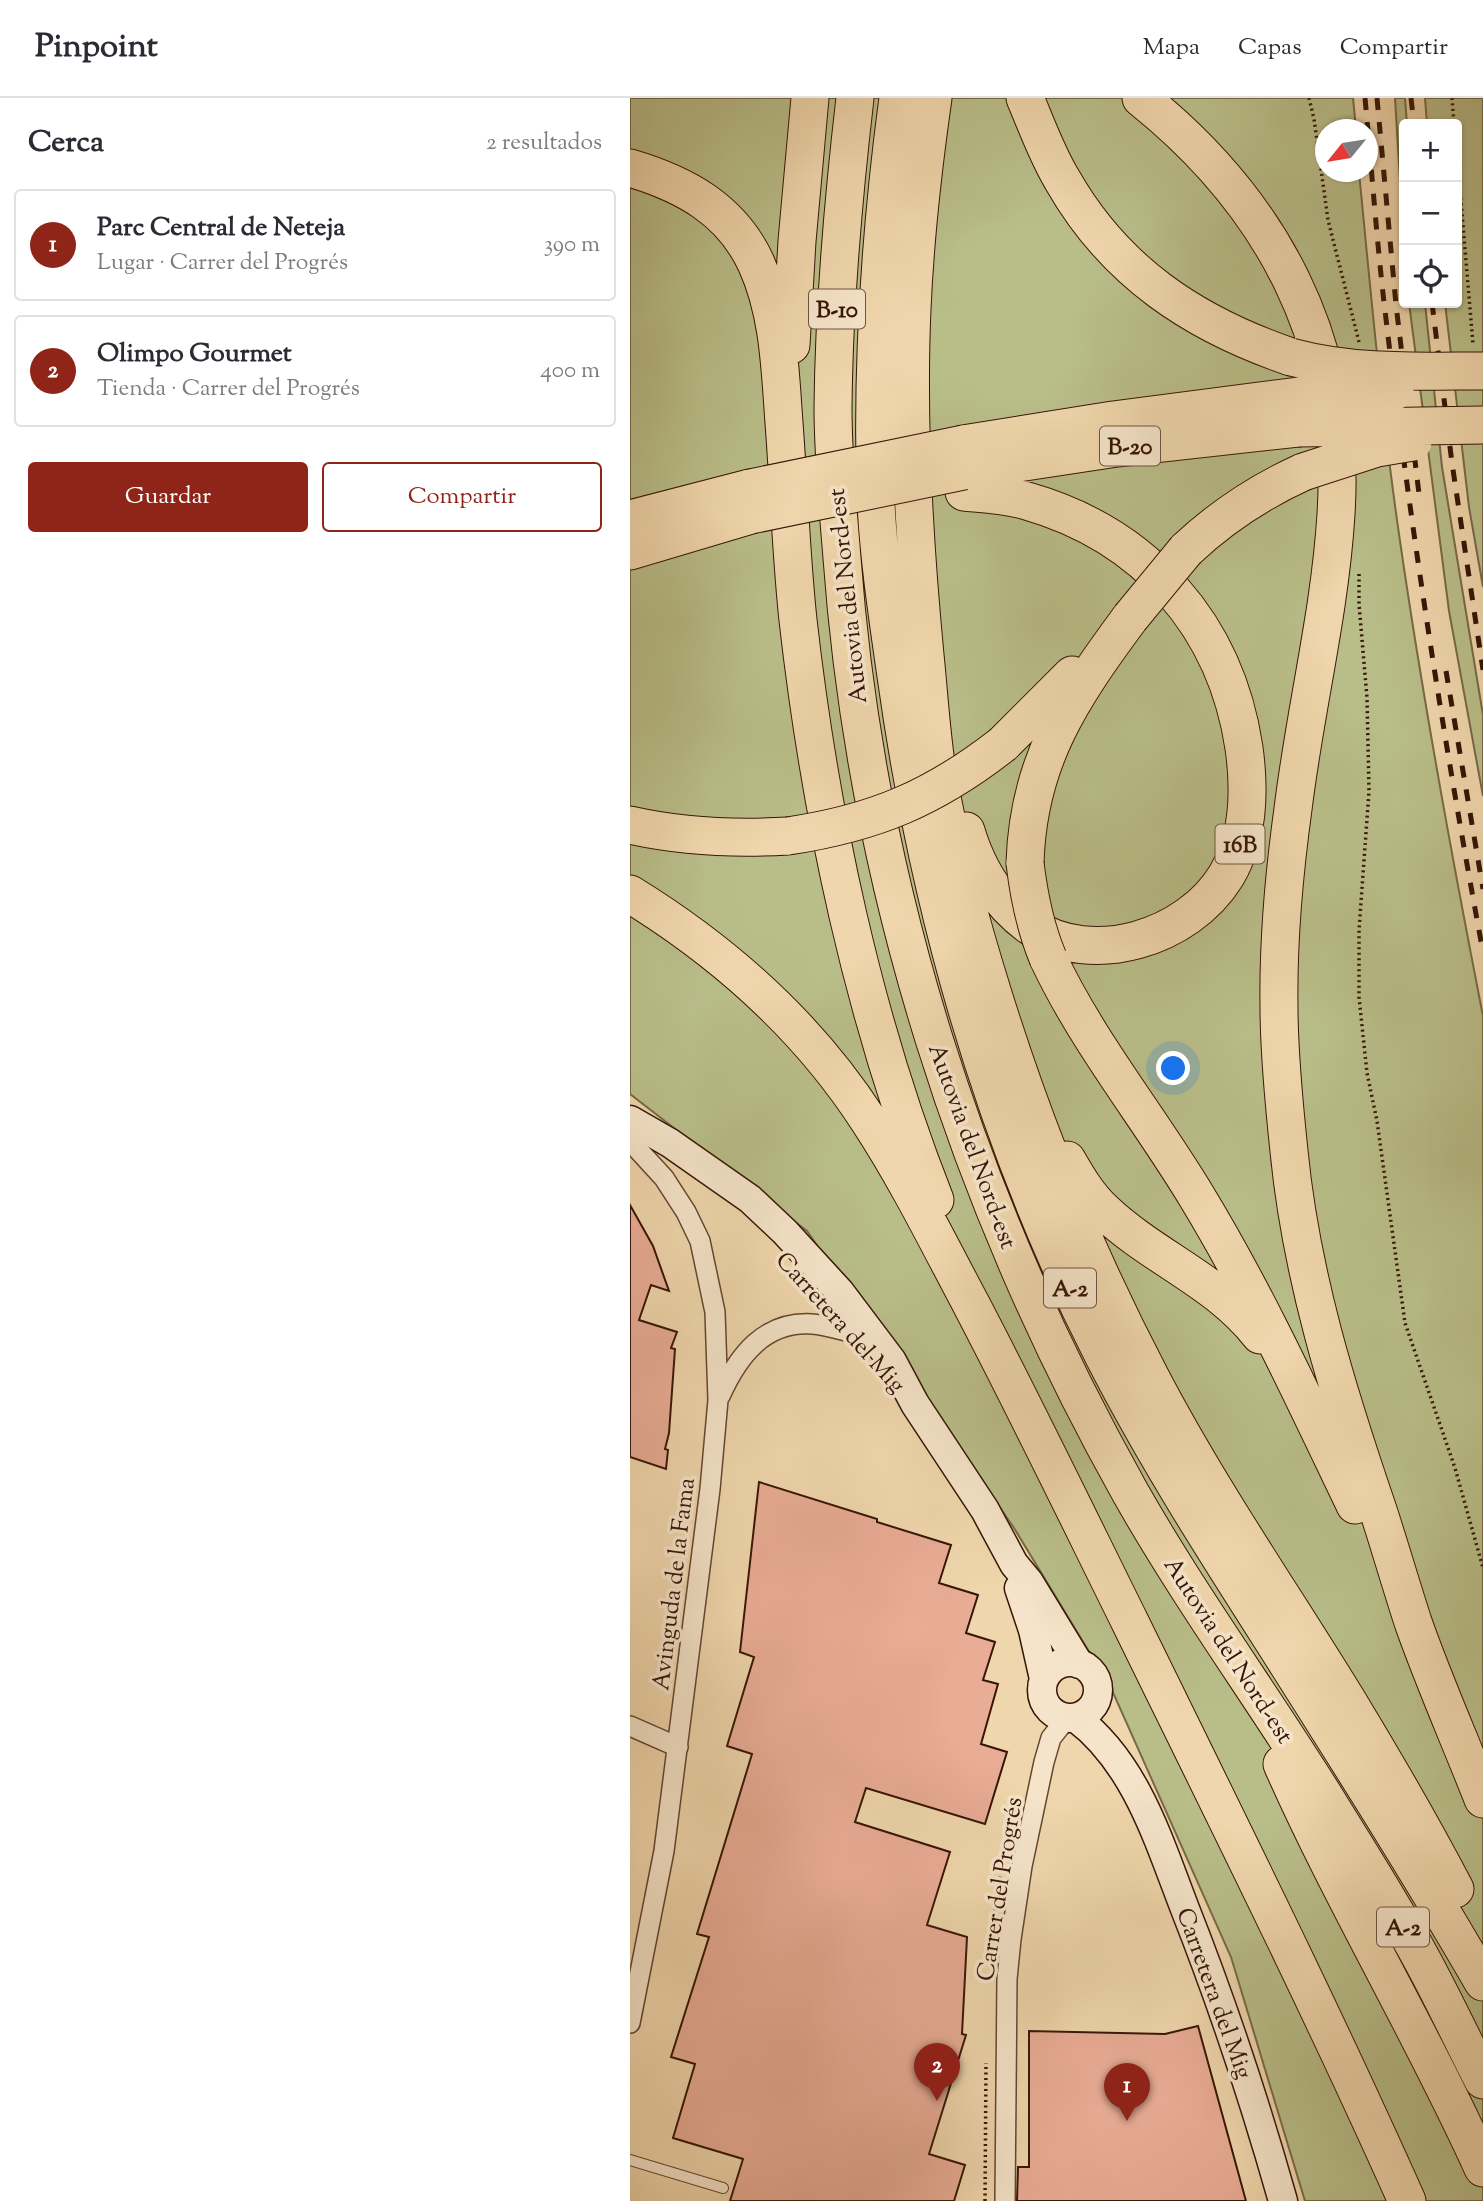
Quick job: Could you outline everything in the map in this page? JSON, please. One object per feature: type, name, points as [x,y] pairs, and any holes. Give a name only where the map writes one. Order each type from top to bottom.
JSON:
[{"type":"highway","points":[[756,509],[790,354],[810,98]]},
{"type":"highway","name":"Autovia del Nord-est","points":[[855,98],[844,187],[833,409],[835,482],[847,635],[859,724],[880,835],[905,943],[948,1087],[1007,1242],[1098,1434],[1179,1574],[1324,1796],[1407,1933],[1483,2080]]},
{"type":"highway","name":"Autovia del Nord-est","points":[[898,98],[886,189],[878,309],[877,509],[903,726],[920,825],[958,986],[1039,1218],[1104,1357],[1203,1531],[1417,1869],[1483,1982]]},
{"type":"highway","points":[[933,98],[921,189],[912,309],[911,418],[915,537],[937,768],[968,907],[1006,1036],[1035,1119],[1085,1243],[1152,1380],[1218,1495],[1406,1799],[1483,1943]]},
{"type":"highway","points":[[1026,98],[1063,182],[1084,215],[1125,262],[1153,287],[1210,324],[1241,339],[1291,357],[1344,368],[1483,371]]},
{"type":"highway","points":[[1141,98],[1197,146],[1245,202],[1265,231],[1302,301],[1318,347],[1327,391],[1334,431],[1336,511],[1326,603],[1302,740],[1285,873],[1279,1008],[1283,1088],[1295,1203],[1318,1315],[1337,1388],[1414,1625],[1483,1799]]},
{"type":"highway","points":[[630,168],[683,187],[715,208],[737,232],[755,260],[765,285],[780,356],[756,509],[800,634],[817,766],[832,846],[873,1010],[926,1178],[963,1272],[1012,1381],[1337,2044],[1407,2201]]},
{"type":"highway","name":"B-20","points":[[630,551],[756,509],[967,456],[1117,448],[1299,412],[1483,386]]},
{"type":"highway","name":"B-20","points":[[1299,412],[1483,425]]},
{"type":"highway","points":[[630,825],[703,837],[741,839],[788,836],[850,825],[915,801],[975,766],[1003,744],[1063,685],[1186,550],[1213,525],[1241,505],[1303,472],[1377,449],[1483,434]]},
{"type":"highway","name":"16B","points":[[756,509],[916,495],[967,456],[1025,500],[1063,513],[1120,543],[1151,568],[1193,615],[1211,643],[1235,701],[1246,762],[1248,791],[1238,852],[1226,877],[1210,897],[1172,927],[1129,942],[1106,945],[1081,943],[1055,938],[1032,927],[1010,909],[993,888],[976,857],[962,818],[930,701]]},
{"type":"highway","points":[[630,499],[756,509]]},
{"type":"highway","name":"B-20","points":[[630,519],[756,509]]},
{"type":"highway","points":[[1127,615],[1049,747],[1033,792],[1025,863],[1033,912],[1048,958],[1077,1014],[1155,1129],[1238,1266],[1286,1358],[1414,1625]]},
{"type":"highway","points":[[630,894],[674,922],[749,982],[796,1028],[835,1074],[870,1122],[901,1173],[1012,1381]]},
{"type":"highway","points":[[1006,1036],[1048,1126],[1083,1187],[1103,1211],[1128,1231],[1208,1284],[1245,1317],[1285,1372],[1320,1432]]},
{"type":"highway","points":[[1241,1670],[1306,1818],[1483,2168]]},
{"type":"highway","points":[[1337,2044],[1429,2201]]},
{"type":"street","name":"Carretera del Mig","points":[[630,1120],[670,1143],[750,1199],[785,1231],[851,1306],[892,1362],[915,1404],[985,1510],[1014,1564],[1029,1582],[1079,1664]]},
{"type":"street","name":"Carretera del Mig","points":[[630,1141],[667,1163],[733,1210],[788,1261],[855,1333],[888,1376],[915,1404]]},
{"type":"street","points":[[630,1141],[664,1178],[686,1212],[700,1241],[715,1312],[718,1400]]},
{"type":"street","points":[[718,1400],[743,1353],[760,1337],[779,1328],[797,1324],[814,1324],[855,1333]]},
{"type":"street","name":"Avinguda de la Fama","points":[[630,2023],[664,1851],[710,1489],[718,1400]]},
{"type":"street","name":"Carretera del Mig","points":[[1014,1564],[1044,1679]]},
{"type":"street","points":[[1072,1662],[1079,1664],[1094,1675],[1098,1693],[1093,1706],[1071,1718],[1058,1716],[1046,1704],[1043,1696],[1044,1679],[1058,1665],[1072,1662]]},
{"type":"street","name":"Carretera del Mig","points":[[1098,1693],[1135,1790],[1174,1879],[1240,2056],[1283,2201]]},
{"type":"street","name":"Carretera del Mig","points":[[1071,1718],[1106,1744],[1135,1790]]},
{"type":"street","name":"Carrer del Progrés","points":[[1005,2201],[1007,1979],[1011,1939],[1022,1866],[1044,1762],[1051,1738],[1071,1718]]},
{"type":"street","points":[[630,1726],[678,1747]]},
{"type":"lane","points":[[630,2160],[723,2188]]},
{"type":"path","points":[[1452,98],[1454,119]]},
{"type":"path","points":[[1459,182],[1471,328]]},
{"type":"path","points":[[1360,892],[1359,997],[1367,1073],[1377,1121],[1405,1323],[1455,1468],[1483,1568]]},
{"type":"green space","points":[[630,98],[1353,98],[1355,119],[1315,119],[1315,182],[1360,182],[1382,403],[1400,541],[1438,779],[1483,1016],[1483,2201],[1305,2201],[1231,1957],[1111,1688],[1014,1528],[807,1231],[630,1094]]},
{"type":"green space","points":[[1395,98],[1405,98],[1407,119],[1399,119],[1399,164]]},
{"type":"green space","points":[[1425,98],[1483,98],[1483,587],[1469,507],[1446,308],[1462,308],[1462,119],[1427,119]]},
{"type":"green space","points":[[1410,308],[1426,308],[1442,467],[1483,715],[1483,796],[1449,611]]},
{"type":"building","points":[[630,1205],[653,1246],[669,1291],[651,1285],[639,1320],[677,1332],[671,1348],[675,1349],[669,1433],[665,1449],[668,1450],[666,1469],[630,1457]]},
{"type":"building","points":[[759,1482],[951,1545],[939,1583],[978,1595],[966,1633],[995,1642],[983,1680],[998,1684],[981,1744],[1007,1752],[985,1824],[866,1788],[855,1822],[950,1852],[927,1925],[967,1937],[962,2034],[966,2035],[929,2154],[965,2165],[954,2201],[730,2201],[743,2159],[673,2138],[695,2064],[671,2057],[709,1937],[697,1934],[752,1754],[727,1746],[754,1657],[740,1652]]},
{"type":"building","points":[[1198,2026],[1246,2201],[1017,2201],[1018,2167],[1029,2167],[1029,2031],[1165,2034]]},
{"type":"railway","points":[[1365,98],[1383,292],[1406,478],[1442,716],[1483,952]]},
{"type":"railway","points":[[1377,98],[1396,305],[1420,502]]},
{"type":"railway","points":[[1411,98],[1413,119]]},
{"type":"railway","points":[[1433,308],[1452,463],[1483,670]]},
{"type":"railway","points":[[1446,671],[1483,889]]},
{"type":"place","name":"Olimpo Gourmet","points":[[937,2101]]},
{"type":"place","name":"Parc Central de Neteja","points":[[1127,2121]]}]
